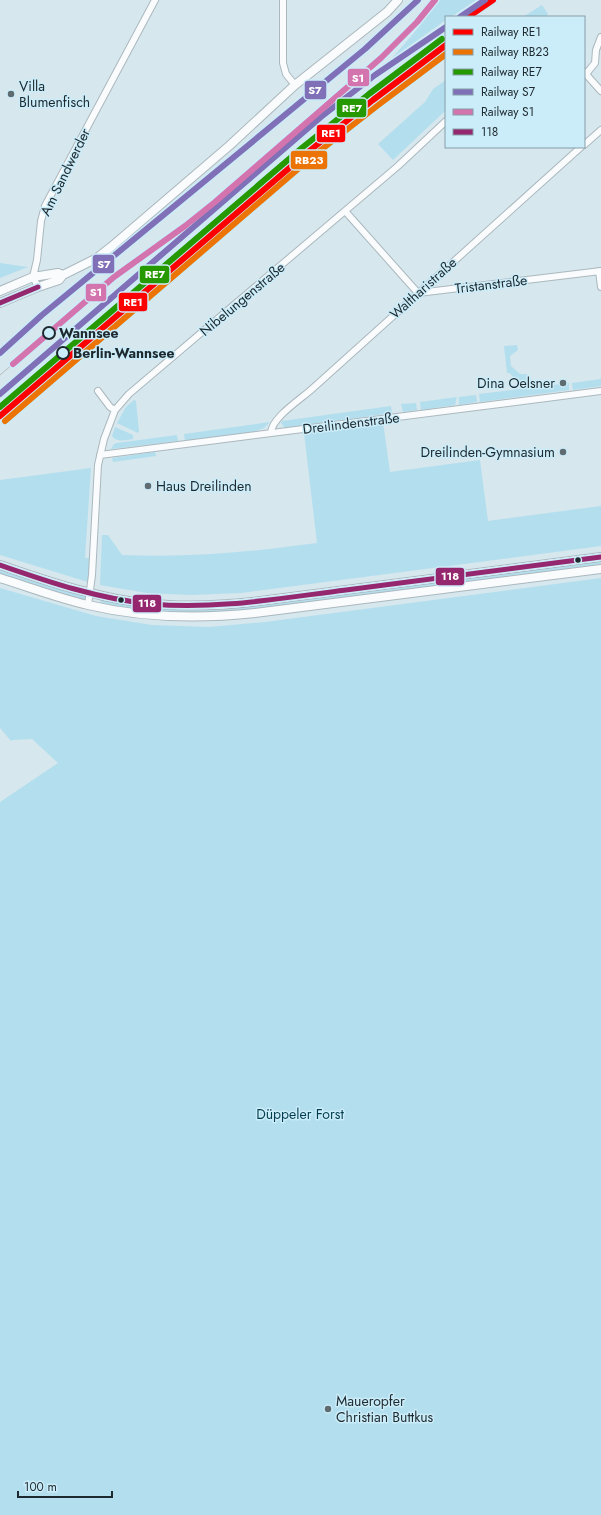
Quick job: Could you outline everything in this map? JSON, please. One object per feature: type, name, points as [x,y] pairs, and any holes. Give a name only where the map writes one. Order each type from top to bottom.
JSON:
[{"type":"main road","points":[[0,303],[59,280],[63,275],[97,258],[229,146],[295,85],[387,12],[398,0]]},
{"type":"main road","points":[[0,292],[33,277],[58,273],[63,275]]},
{"type":"main road","points":[[0,565],[91,593],[125,600],[155,604],[197,605],[235,604],[601,557]]},
{"type":"main road","points":[[0,578],[88,605],[123,612],[181,617],[236,615],[601,569]]},
{"type":"street","name":"Am Sandwerder","points":[[33,277],[37,260],[41,221],[45,206],[155,0]]},
{"type":"street","points":[[283,0],[283,63],[286,74],[295,85]]},
{"type":"street","points":[[601,37],[596,50],[595,64],[585,73],[601,91]]},
{"type":"street","name":"Nibelungenstraße","points":[[88,605],[91,593],[98,465],[104,439],[115,410],[129,394],[398,166],[445,122]]},
{"type":"street","points":[[585,144],[601,130]]},
{"type":"street","name":"Waltharistraße","points":[[271,433],[271,428],[279,417],[581,148]]},
{"type":"street","points":[[345,211],[418,293]]},
{"type":"street","points":[[600,271],[601,287]]},
{"type":"street","name":"Tristanstraße","points":[[418,293],[600,271]]},
{"type":"street","points":[[33,277],[38,287]]},
{"type":"street","points":[[98,391],[110,407],[115,410]]},
{"type":"street","name":"Dreilindenstraße","points":[[100,455],[601,391]]},
{"type":"green space","points":[[440,0],[476,0],[452,16],[445,16],[445,21],[392,58]]},
{"type":"green space","points":[[542,5],[548,14],[546,16],[525,16]]},
{"type":"green space","points":[[445,81],[445,111],[393,160],[378,144],[425,102],[433,89]]},
{"type":"green space","points":[[0,263],[28,267],[0,278]]},
{"type":"green space","points":[[517,345],[518,350],[510,356],[511,366],[520,374],[530,376],[531,378],[528,384],[520,382],[507,373],[504,346]]},
{"type":"green space","points":[[601,379],[601,386],[573,390],[572,383]]},
{"type":"green space","points":[[569,383],[569,390],[480,402],[479,394]]},
{"type":"green space","points":[[476,395],[477,402],[459,405],[459,397]]},
{"type":"green space","points":[[457,397],[455,405],[421,410],[420,402]]},
{"type":"green space","points":[[134,400],[136,401],[138,433],[117,423],[126,407]]},
{"type":"green space","points":[[416,403],[417,410],[403,412],[401,404]]},
{"type":"green space","points":[[391,406],[392,413],[285,428],[281,423],[282,421]]},
{"type":"green space","points":[[270,422],[264,428],[253,432],[185,441],[184,434]]},
{"type":"green space","points":[[383,422],[390,472],[480,460],[488,521],[601,506],[601,546],[241,593],[190,595],[147,593],[100,585],[102,535],[108,535],[122,555],[147,556],[220,554],[317,543],[304,433]]},
{"type":"green space","points":[[115,427],[133,435],[133,439],[116,440],[112,436]]},
{"type":"green space","points":[[177,435],[178,441],[111,449],[114,444],[117,443]]},
{"type":"green space","points":[[155,452],[156,456],[113,462],[112,458]]},
{"type":"green space","points":[[91,468],[85,558],[90,558],[88,582],[0,555],[0,480]]},
{"type":"green space","points":[[601,560],[601,565],[227,613],[157,613],[100,604],[101,599],[169,608]]},
{"type":"green space","points":[[0,568],[86,595],[85,601],[0,576]]},
{"type":"green space","name":"Düppeler Forst","points":[[601,578],[601,1515],[0,1515],[0,802],[58,763],[32,739],[11,741],[0,728],[0,588],[96,616],[152,625],[209,627],[265,622]]},
{"type":"tram line","points":[[0,375],[13,364]]},
{"type":"rail line","name":"S7","points":[[0,353],[42,315],[365,49],[418,0]]},
{"type":"rail line","name":"S1","points":[[13,364],[114,277],[185,226],[215,202],[381,58],[417,22],[435,0]]},
{"type":"rail line","name":"S7","points":[[461,16],[485,0]]},
{"type":"rail line","name":"RE1","points":[[469,16],[493,0]]},
{"type":"rail line","name":"S7","points":[[0,394],[321,117],[375,75],[445,28]]},
{"type":"rail line","name":"RE7","points":[[0,407],[303,147],[369,94],[442,39]]},
{"type":"rail line","name":"RE1","points":[[0,416],[308,152],[373,100],[445,46]]},
{"type":"rail line","name":"RB23","points":[[5,421],[312,157],[445,55]]},
{"type":"transit line","name":"118","points":[[0,303],[38,287]]},
{"type":"transit line","name":"118","points":[[0,565],[93,594],[112,598],[151,604],[200,605],[273,600],[601,557]]},
{"type":"place","name":"Villa Blumenfisch","points":[[11,94]]},
{"type":"place","name":"Wannsee","points":[[49,333]]},
{"type":"place","name":"Berlin-Wannsee","points":[[63,353]]},
{"type":"place","name":"Dina Oelsner","points":[[563,383]]},
{"type":"place","name":"Dreilinden-Gymnasium","points":[[563,452]]},
{"type":"place","name":"Haus Dreilinden","points":[[148,486]]},
{"type":"place","name":"Maueropfer Christian Buttkus","points":[[328,1409]]}]
